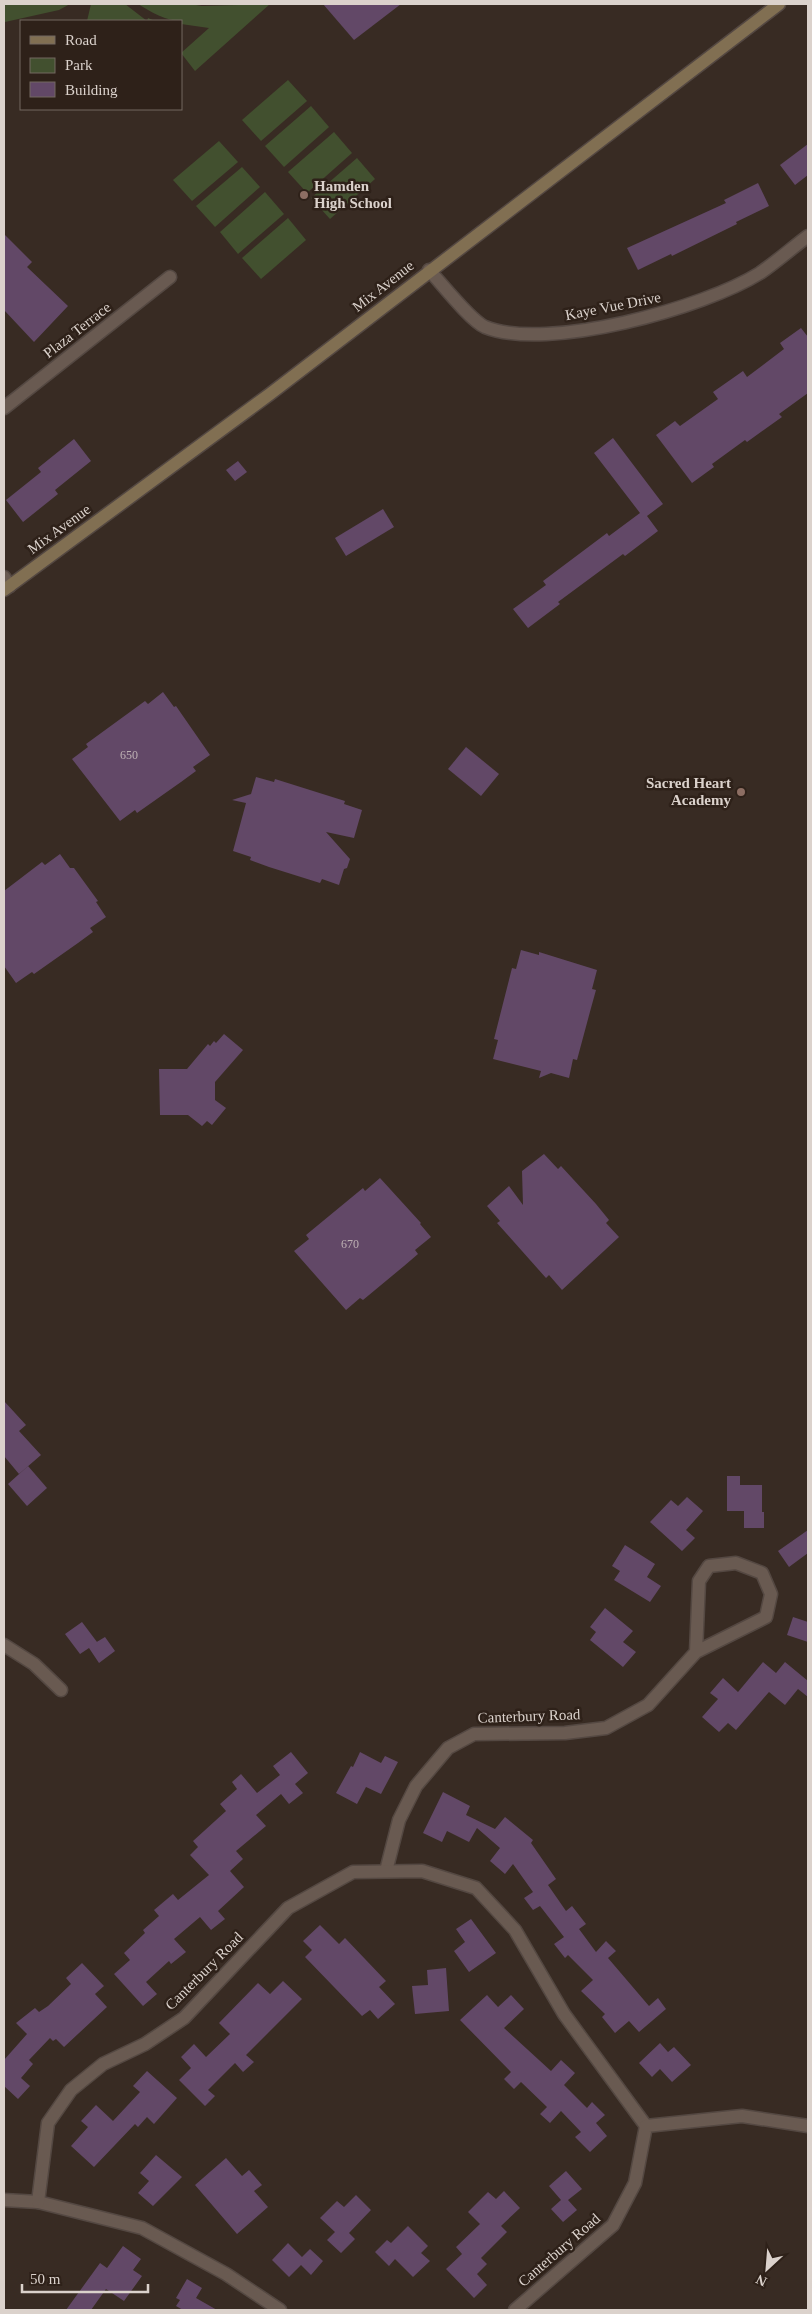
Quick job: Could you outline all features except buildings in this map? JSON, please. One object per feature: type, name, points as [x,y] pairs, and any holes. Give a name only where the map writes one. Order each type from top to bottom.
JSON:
[{"type":"street","name":"Mix Avenue","points":[[6,584],[270,394],[429,270],[779,4]]},
{"type":"street","name":"Kaye Vue Drive","points":[[429,270],[475,319],[485,326],[532,336],[574,332],[671,312],[716,294],[759,273],[808,236]]},
{"type":"street","name":"Plaza Terrace","points":[[4,408],[170,277]]},
{"type":"street","name":"Canterbury Road","points":[[386,1871],[399,1820],[416,1786],[448,1748],[474,1734],[564,1733],[606,1728],[648,1705],[696,1652],[766,1617],[771,1594],[762,1572],[736,1563],[709,1566],[699,1581],[696,1652]]},
{"type":"street","points":[[4,1645],[34,1664],[62,1690]]},
{"type":"street","name":"Canterbury Road","points":[[38,2202],[48,2123],[71,2090],[103,2064],[145,2044],[184,2018],[288,1908],[353,1872],[422,1871],[476,1888],[515,1930],[564,2014],[646,2126],[635,2183],[613,2225],[515,2310]]},
{"type":"street","points":[[646,2126],[742,2116],[808,2126]]},
{"type":"street","points":[[4,2200],[38,2202],[142,2228],[226,2274],[280,2310]]},
{"type":"green space","points":[[4,4],[70,4],[59,10],[4,22]]},
{"type":"green space","points":[[91,4],[125,4],[146,20],[87,20]]},
{"type":"green space","points":[[138,4],[190,4],[202,6],[270,4],[195,71],[182,52],[209,28],[182,24],[182,20],[171,20],[153,13]]},
{"type":"green space","points":[[288,80],[307,101],[261,141],[242,120]]},
{"type":"green space","points":[[311,106],[329,127],[284,167],[265,146]]},
{"type":"green space","points":[[334,132],[352,153],[307,193],[288,172]]},
{"type":"green space","points":[[219,141],[238,162],[192,201],[173,180]]},
{"type":"green space","points":[[357,158],[375,179],[330,219],[311,198]]},
{"type":"green space","points":[[242,167],[260,187],[215,227],[196,206]]},
{"type":"green space","points":[[265,192],[284,214],[238,254],[220,232]]},
{"type":"green space","points":[[288,218],[306,240],[261,279],[242,258]]},
{"type":"place","name":"Hamden High School","points":[[304,195]]},
{"type":"place","name":"Sacred Heart Academy","points":[[741,792]]}]
